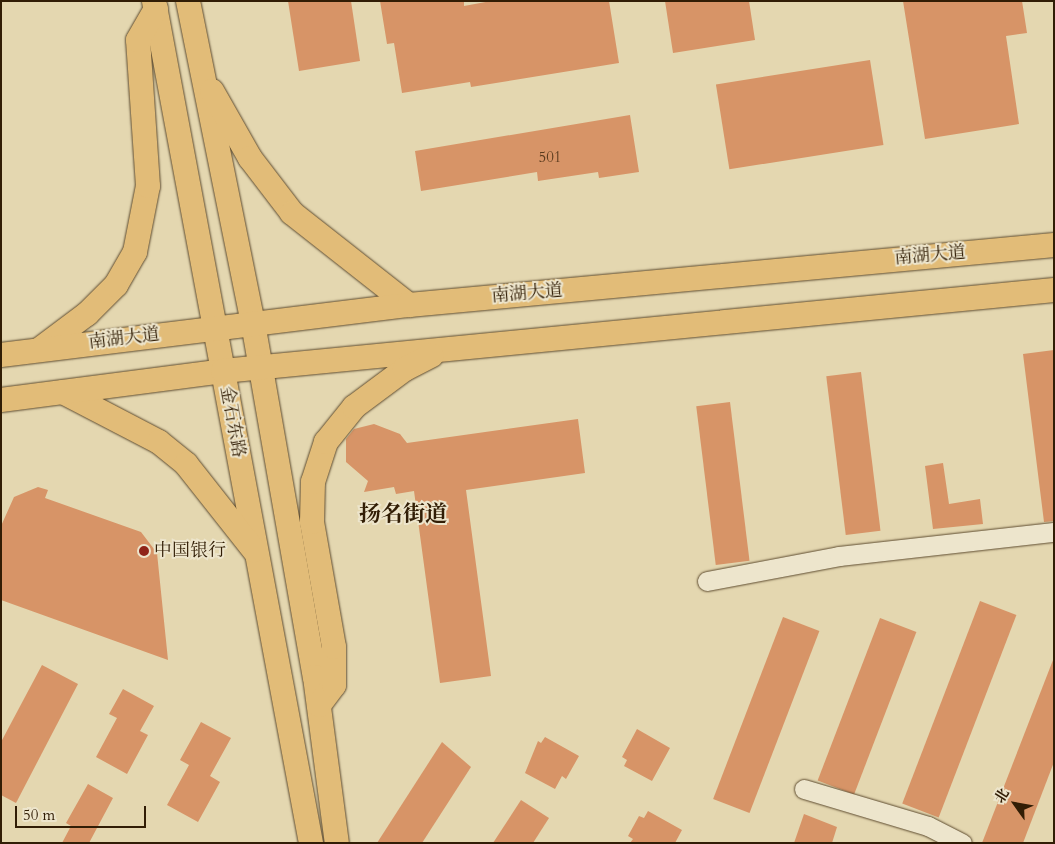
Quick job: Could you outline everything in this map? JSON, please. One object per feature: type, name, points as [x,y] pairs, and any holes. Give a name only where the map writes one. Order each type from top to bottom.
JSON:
[{"type":"main road","name":"金石东路","points":[[188,1],[253,323],[319,705],[337,843]]},
{"type":"main road","name":"金石东路","points":[[155,5],[255,552],[311,843]]},
{"type":"main road","points":[[38,350],[87,314],[116,285],[135,252],[148,186],[138,40],[155,5]]},
{"type":"main road","points":[[202,72],[250,158],[292,213],[409,305]]},
{"type":"main road","name":"南湖大道","points":[[1,355],[215,327],[409,305],[1054,245]]},
{"type":"main road","points":[[1,400],[260,367],[1054,290]]},
{"type":"main road","points":[[319,705],[334,685],[334,647],[312,522],[312,482],[326,442],[354,407],[373,392],[442,349]]},
{"type":"main road","points":[[63,392],[159,442],[186,464],[255,552]]},
{"type":"street","points":[[707,581],[838,556],[1054,532]]},
{"type":"street","points":[[804,789],[928,826],[962,843]]},
{"type":"building","points":[[288,1],[351,1],[360,61],[299,71]]},
{"type":"building","points":[[380,1],[464,1],[464,6],[491,1],[609,1],[619,63],[471,87],[470,82],[402,93],[394,43],[387,44]]},
{"type":"building","points":[[665,1],[749,1],[755,40],[673,53]]},
{"type":"building","points":[[903,1],[1022,1],[1027,33],[1006,36],[1019,124],[925,139]]},
{"type":"building","points":[[870,60],[883,145],[729,169],[716,84]]},
{"type":"building","points":[[630,115],[639,172],[599,178],[598,172],[538,181],[537,172],[421,191],[415,151]]},
{"type":"building","points":[[1054,350],[1054,521],[1044,522],[1023,354]]},
{"type":"building","points":[[861,372],[880,531],[846,535],[826,376]]},
{"type":"building","points":[[730,402],[749,561],[716,565],[696,406]]},
{"type":"building","points":[[578,419],[585,473],[466,490],[491,676],[440,683],[414,491],[396,494],[394,487],[364,492],[368,481],[346,462],[346,439],[354,429],[374,424],[400,434],[407,443]]},
{"type":"building","points":[[943,463],[949,504],[980,499],[983,524],[933,529],[925,466]]},
{"type":"building","points":[[38,487],[48,490],[45,498],[141,532],[157,553],[168,660],[1,600],[1,526],[14,497]]},
{"type":"building","points":[[980,601],[1016,615],[939,818],[902,804]]},
{"type":"building","points":[[783,617],[819,631],[750,813],[713,799]]},
{"type":"building","points":[[880,618],[916,632],[854,794],[818,780]]},
{"type":"building","points":[[1053,660],[1054,762],[1023,843],[982,843]]},
{"type":"building","points":[[42,665],[78,684],[16,803],[1,795],[1,742]]},
{"type":"building","points":[[123,689],[154,706],[140,731],[148,735],[127,774],[96,757],[117,718],[109,714]]},
{"type":"building","points":[[201,722],[231,738],[210,776],[220,782],[198,822],[167,805],[189,765],[180,760]]},
{"type":"building","points":[[637,729],[670,748],[652,781],[624,766],[627,760],[622,757]]},
{"type":"building","points":[[545,737],[579,756],[566,779],[562,776],[555,789],[525,773],[538,741],[541,743]]},
{"type":"building","points":[[442,742],[471,767],[422,843],[377,843]]},
{"type":"building","points":[[88,784],[113,798],[89,843],[62,843],[71,826],[66,823]]},
{"type":"building","points":[[521,800],[549,818],[533,843],[493,843]]},
{"type":"building","points":[[648,811],[682,830],[675,843],[630,843],[633,839],[628,836],[639,816],[644,818]]},
{"type":"building","points":[[804,814],[837,827],[832,843],[794,843]]},
{"type":"place","name":"中国银行","points":[[144,551]]},
{"type":"district","name":"扬名街道","points":[[403,515]]}]
